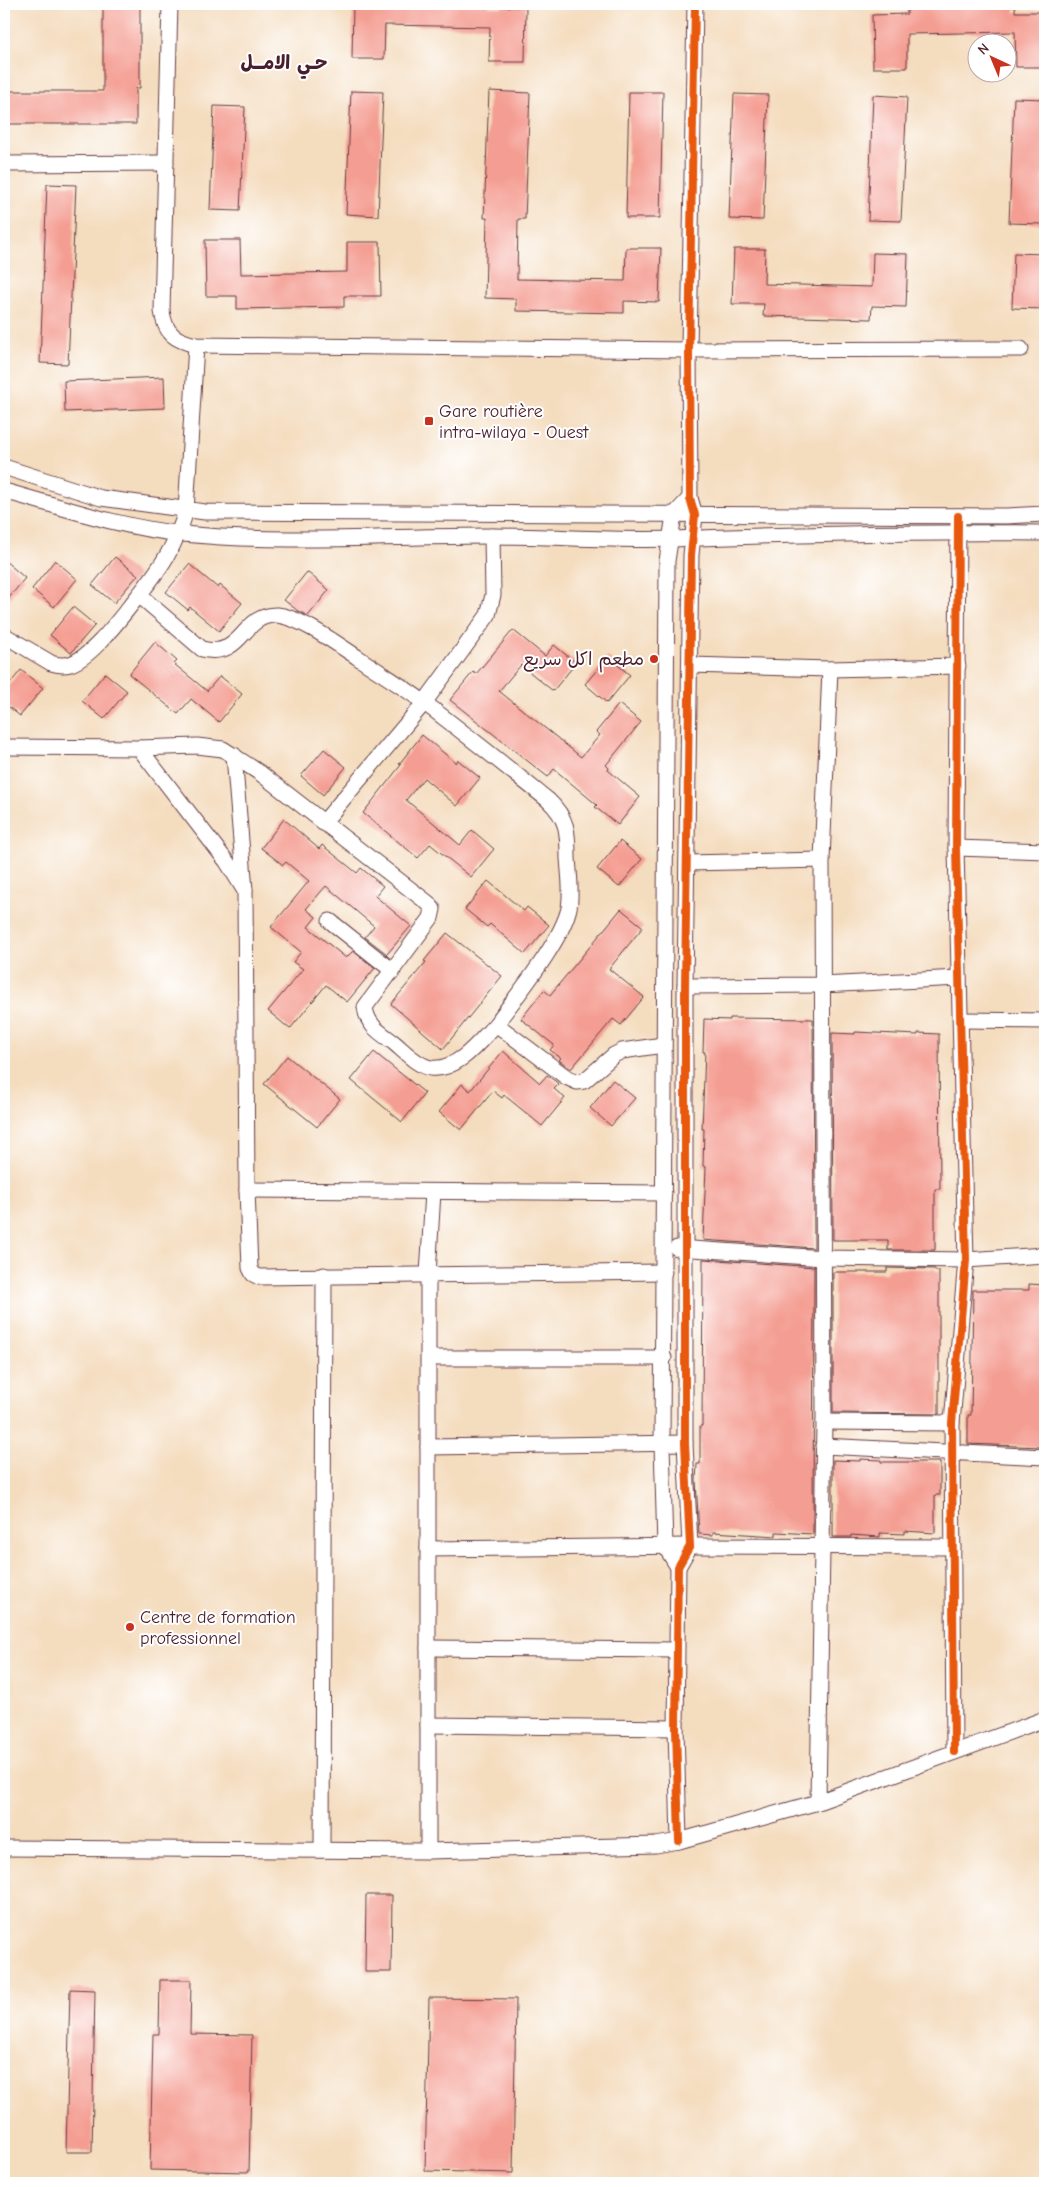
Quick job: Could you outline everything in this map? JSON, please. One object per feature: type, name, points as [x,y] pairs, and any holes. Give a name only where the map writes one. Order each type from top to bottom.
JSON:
[{"type":"street","points":[[170,4],[162,311],[164,322],[169,332],[179,341],[196,345],[689,350],[1021,350]]},
{"type":"street","points":[[678,1841],[676,1650],[678,1567],[690,1546],[686,1443],[685,986],[691,555],[695,515],[690,498],[689,350],[695,4]]},
{"type":"street","points":[[4,164],[166,163]]},
{"type":"street","points":[[4,636],[50,663],[59,666],[68,665],[79,660],[90,652],[167,559],[179,534],[186,511],[196,345]]},
{"type":"street","points":[[4,467],[101,498],[186,511],[958,516],[1045,514]]},
{"type":"street","points":[[4,491],[100,518],[179,534],[310,538],[492,536],[670,539],[959,532],[1045,533]]},
{"type":"street","points":[[678,1567],[665,1546],[662,1444],[664,1358],[663,1045],[667,571],[674,515],[690,498]]},
{"type":"street","points":[[954,1752],[952,1423],[966,1260],[956,848],[958,516]]},
{"type":"street","points":[[323,823],[424,703],[488,615],[493,595],[492,536]]},
{"type":"street","points":[[4,747],[138,748],[197,746],[222,749],[234,755],[428,903],[433,909],[431,918],[365,1007],[366,1016],[372,1026],[419,1062],[431,1068],[444,1066],[463,1059],[496,1024],[552,945],[564,923],[569,907],[568,835],[564,819],[548,800],[424,703],[308,626],[278,615],[265,617],[251,625],[228,649],[214,652],[202,649],[139,595]]},
{"type":"street","points":[[690,665],[830,669],[958,666]]},
{"type":"street","points":[[818,1802],[824,1422],[822,860],[830,669]]},
{"type":"street","points":[[138,748],[227,862],[245,891]]},
{"type":"street","points":[[234,755],[245,891],[247,1190],[250,1268],[253,1274],[259,1277],[664,1272]]},
{"type":"street","points":[[956,848],[1045,851]]},
{"type":"street","points":[[687,863],[822,860]]},
{"type":"street","points":[[330,921],[393,971]]},
{"type":"street","points":[[685,986],[822,985],[958,978]]},
{"type":"street","points":[[961,1020],[1045,1022]]},
{"type":"street","points":[[496,1024],[566,1077],[577,1082],[584,1081],[614,1055],[622,1051],[663,1045]]},
{"type":"street","points":[[247,1190],[664,1193]]},
{"type":"street","points":[[428,1851],[428,1274],[433,1192]]},
{"type":"street","points":[[664,1248],[824,1258],[966,1260],[1045,1255]]},
{"type":"street","points":[[322,1849],[324,1275]]},
{"type":"street","points":[[429,1358],[664,1358]]},
{"type":"street","points":[[824,1422],[952,1423]]},
{"type":"street","points":[[428,1447],[686,1443]]},
{"type":"street","points":[[823,1446],[1045,1456]]},
{"type":"street","points":[[428,1549],[665,1546],[953,1547]]},
{"type":"street","points":[[428,1648],[676,1650]]},
{"type":"street","points":[[4,1848],[428,1851],[656,1845],[678,1841],[818,1802],[1045,1719]]},
{"type":"street","points":[[428,1725],[676,1728]]},
{"type":"building","points":[[103,4],[140,4],[140,88],[136,88],[136,124],[4,124],[4,91],[103,91]]},
{"type":"building","points":[[489,4],[489,7],[526,7],[525,62],[489,62],[490,27],[385,25],[384,59],[352,59],[353,5]]},
{"type":"building","points":[[907,4],[1015,4],[1015,12],[1045,12],[1045,67],[1016,67],[1016,32],[966,32],[907,34],[907,68],[873,68],[872,15],[907,14]]},
{"type":"building","points":[[351,91],[383,92],[378,216],[346,214]]},
{"type":"building","points":[[489,91],[530,93],[525,219],[518,219],[517,279],[625,281],[626,248],[661,248],[659,302],[624,301],[624,313],[516,311],[516,299],[485,298],[487,218],[484,218]]},
{"type":"building","points":[[629,92],[663,92],[660,218],[626,218]]},
{"type":"building","points":[[734,94],[768,95],[763,220],[729,219]]},
{"type":"building","points":[[873,95],[907,97],[901,221],[868,220]]},
{"type":"building","points":[[1014,98],[1045,99],[1043,224],[1009,223]]},
{"type":"building","points":[[214,106],[245,107],[240,211],[210,210]]},
{"type":"building","points":[[47,184],[76,185],[68,364],[40,363]]},
{"type":"building","points":[[205,240],[240,240],[241,274],[347,272],[347,242],[380,242],[381,296],[344,296],[344,307],[237,309],[237,296],[206,296]]},
{"type":"building","points":[[734,249],[765,249],[764,284],[872,287],[873,253],[908,254],[906,307],[872,306],[871,319],[763,316],[764,304],[732,304]]},
{"type":"building","points":[[1014,253],[1045,254],[1045,309],[1012,308]]},
{"type":"building","points":[[164,377],[165,408],[65,412],[64,381]]},
{"type":"building","points":[[115,557],[138,575],[114,603],[92,585]]},
{"type":"building","points":[[4,560],[25,578],[4,604]]},
{"type":"building","points":[[55,560],[77,579],[54,607],[32,589]]},
{"type":"building","points":[[189,564],[218,588],[220,585],[242,603],[219,631],[190,607],[188,610],[166,592]]},
{"type":"building","points":[[307,572],[329,590],[308,616],[284,600]]},
{"type":"building","points":[[73,607],[95,625],[71,653],[50,635]]},
{"type":"building","points":[[513,630],[545,656],[554,645],[576,663],[553,691],[521,665],[499,691],[581,757],[600,735],[596,732],[619,704],[641,722],[606,765],[609,768],[608,770],[640,797],[618,825],[595,807],[597,805],[554,769],[548,777],[450,700],[473,672],[476,674]]},
{"type":"building","points":[[155,642],[177,661],[174,664],[207,691],[220,676],[242,694],[219,722],[191,699],[178,714],[129,674]]},
{"type":"building","points":[[608,657],[630,675],[607,703],[585,684]]},
{"type":"building","points":[[21,670],[43,688],[20,716],[4,703],[4,691]]},
{"type":"building","points":[[105,673],[127,691],[104,719],[82,701]]},
{"type":"building","points":[[422,735],[456,763],[458,760],[480,778],[457,806],[424,778],[406,800],[460,845],[472,830],[494,849],[471,877],[430,844],[418,858],[363,813]]},
{"type":"building","points":[[324,749],[346,767],[323,795],[301,776]]},
{"type":"building","points":[[284,819],[319,849],[322,845],[357,873],[361,868],[383,886],[375,896],[411,926],[387,954],[365,937],[374,926],[326,886],[306,909],[316,917],[308,927],[346,958],[353,951],[375,968],[347,1002],[326,985],[290,1029],[268,1011],[303,969],[293,962],[301,952],[271,927],[309,881],[286,862],[283,865],[261,848]]},
{"type":"building","points":[[620,841],[642,859],[619,887],[597,869]]},
{"type":"building","points":[[488,881],[524,911],[527,907],[549,925],[525,954],[490,924],[487,927],[465,909]]},
{"type":"building","points":[[621,909],[643,927],[609,969],[644,997],[621,1025],[613,1019],[571,1069],[550,1050],[554,1045],[521,1019],[544,990],[550,995]]},
{"type":"building","points":[[447,933],[502,976],[443,1049],[391,1004]]},
{"type":"building","points":[[730,1018],[813,1019],[814,1248],[703,1240],[706,1167],[703,1166],[704,1129],[702,1129],[705,1052],[703,1052],[704,1019],[730,1020]]},
{"type":"building","points":[[855,1032],[939,1034],[940,1189],[935,1189],[935,1250],[888,1250],[888,1240],[833,1240],[832,1033],[855,1034]]},
{"type":"building","points":[[503,1051],[540,1083],[547,1075],[559,1084],[554,1089],[565,1098],[542,1126],[504,1095],[502,1098],[493,1091],[461,1130],[439,1112],[462,1084],[470,1091]]},
{"type":"building","points":[[374,1052],[425,1093],[402,1122],[351,1080]]},
{"type":"building","points":[[287,1056],[340,1099],[317,1127],[264,1084]]},
{"type":"building","points":[[613,1080],[635,1098],[611,1126],[590,1108]]},
{"type":"building","points":[[703,1259],[814,1267],[813,1534],[776,1532],[776,1536],[713,1532],[713,1535],[699,1534],[696,1480],[697,1464],[700,1464],[700,1426],[702,1426]]},
{"type":"building","points":[[887,1268],[935,1269],[935,1271],[939,1271],[939,1414],[833,1413],[833,1272],[887,1272]]},
{"type":"building","points":[[1029,1284],[1044,1285],[1045,1294],[1045,1435],[1041,1435],[1041,1447],[968,1444],[968,1415],[971,1415],[973,1290],[1029,1290]]},
{"type":"building","points":[[860,1459],[881,1460],[881,1462],[940,1462],[940,1495],[935,1495],[935,1533],[905,1531],[905,1534],[880,1533],[880,1537],[851,1535],[851,1537],[833,1537],[833,1460],[860,1461]]},
{"type":"building","points":[[366,1895],[392,1895],[391,1972],[365,1972]]},
{"type":"building","points":[[160,1980],[191,1980],[190,2034],[252,2035],[249,2172],[150,2170],[153,2034],[159,2034]]},
{"type":"building","points":[[70,1989],[95,1990],[92,2152],[66,2152]]},
{"type":"building","points":[[429,1998],[516,1999],[513,2173],[425,2171]]},
{"type":"cycle path","points":[[679,1841],[676,1728],[678,1567],[690,1546],[685,1443],[685,986],[691,555],[695,515],[690,498],[689,350],[695,4]]},
{"type":"cycle path","points":[[954,1752],[952,1423],[966,1260],[956,848],[958,516]]},
{"type":"place","name":"Gare routière intra-wilaya - Ouest","points":[[429,421]]},
{"type":"place","name":"مطعم اكل سريع","points":[[654,659]]},
{"type":"place","name":"Centre de formation professionnel","points":[[130,1627]]},
{"type":"district","name":"حـي الامــل","points":[[284,63]]}]
